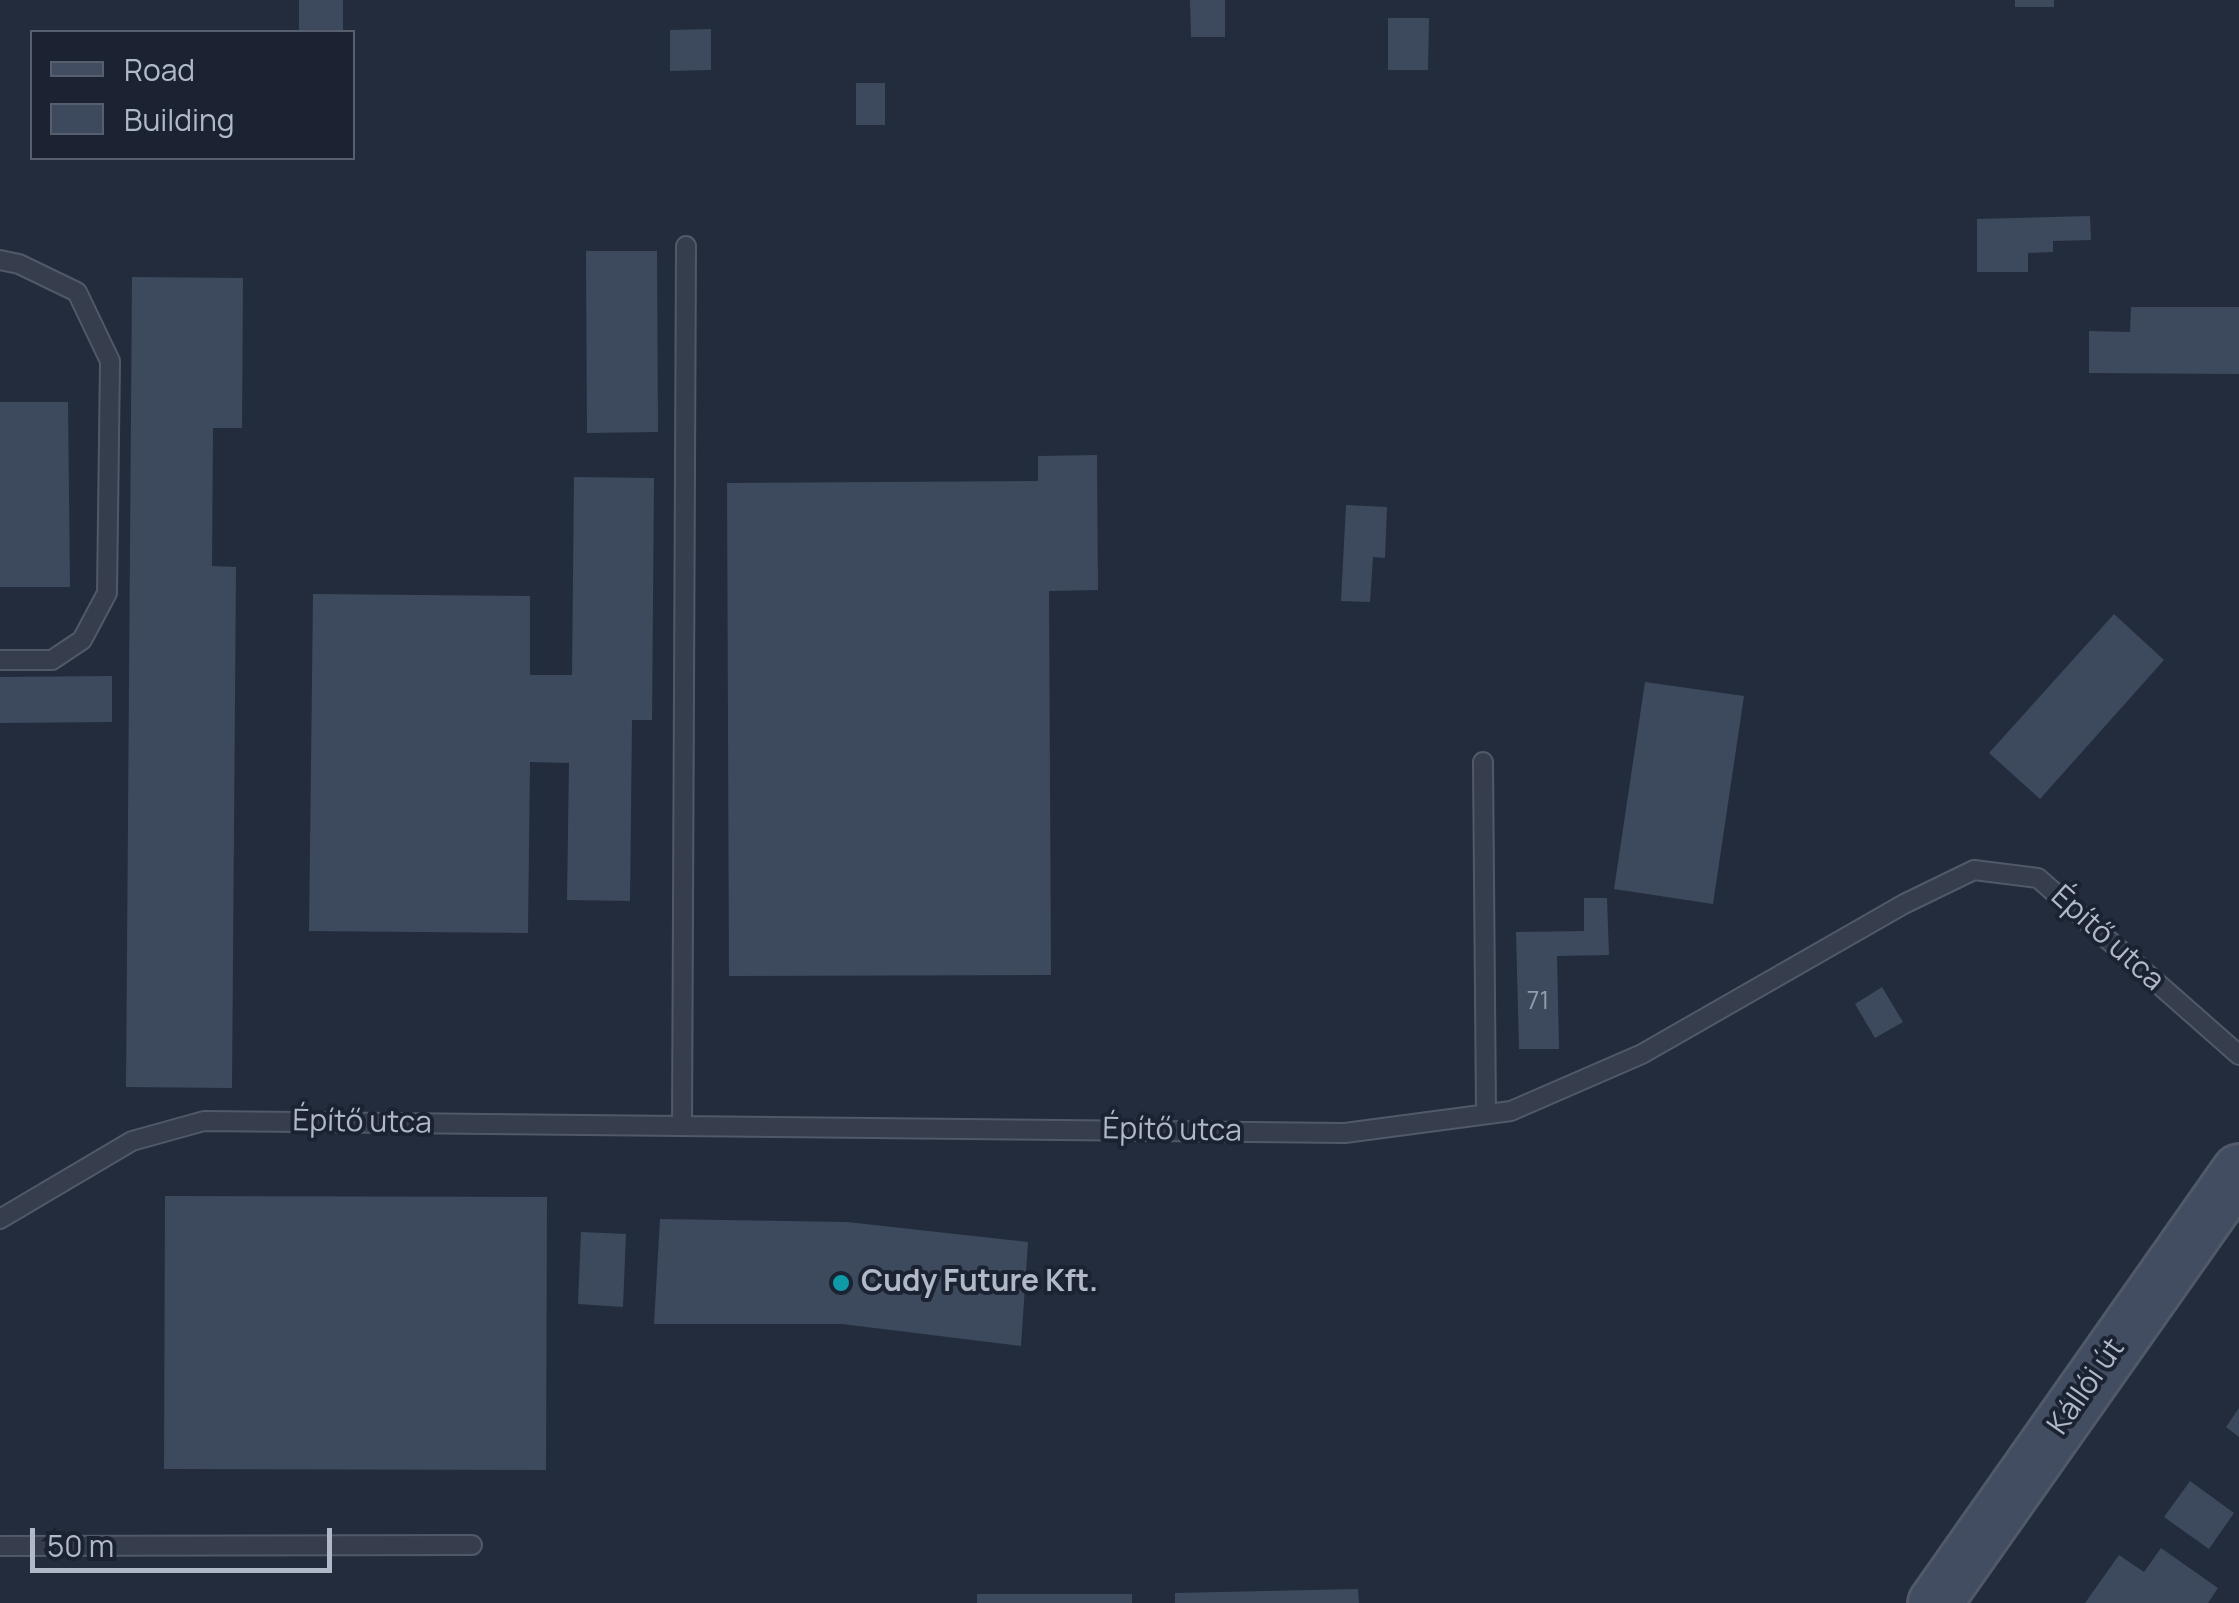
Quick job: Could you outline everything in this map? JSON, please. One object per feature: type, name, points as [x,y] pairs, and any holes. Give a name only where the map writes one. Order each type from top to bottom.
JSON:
[{"type":"main road","name":"Kállói út","points":[[1935,1603],[2239,1171]]},
{"type":"lane","points":[[682,1126],[686,246]]},
{"type":"lane","points":[[0,260],[19,264],[78,292],[110,361],[107,593],[82,640],[52,660],[0,660]]},
{"type":"lane","points":[[1483,762],[1486,1114]]},
{"type":"lane","name":"Építő utca","points":[[0,1219],[132,1141],[204,1122],[1345,1133],[1512,1111],[1642,1054],[1904,904],[1974,870],[2038,878],[2239,1054]]},
{"type":"lane","points":[[0,1546],[472,1546]]},
{"type":"building","points":[[299,0],[343,0],[343,30],[299,30]]},
{"type":"building","points":[[1190,0],[1225,0],[1225,37],[1191,37]]},
{"type":"building","points":[[2015,0],[2054,0],[2054,7],[2015,7]]},
{"type":"building","points":[[1388,18],[1429,18],[1428,70],[1388,70]]},
{"type":"building","points":[[711,29],[711,70],[670,71],[670,30]]},
{"type":"building","points":[[856,83],[885,83],[885,125],[856,125]]},
{"type":"building","points":[[2090,216],[2091,240],[2053,241],[2053,252],[2028,253],[2028,272],[1977,272],[1977,219]]},
{"type":"building","points":[[586,251],[657,251],[658,432],[587,433]]},
{"type":"building","points":[[132,277],[243,278],[242,428],[213,428],[212,566],[236,567],[232,1088],[126,1087]]},
{"type":"building","points":[[2131,307],[2239,307],[2239,374],[2089,373],[2089,331],[2130,332]]},
{"type":"building","points":[[0,402],[68,402],[70,587],[0,587]]},
{"type":"building","points":[[1097,455],[1098,590],[1049,591],[1051,975],[729,976],[727,483],[1038,481],[1038,456]]},
{"type":"building","points":[[574,477],[654,478],[652,720],[632,720],[630,901],[567,900],[569,763],[530,762],[528,933],[309,931],[313,594],[530,596],[530,675],[572,675]]},
{"type":"building","points":[[1346,505],[1387,507],[1385,558],[1373,557],[1370,602],[1341,601]]},
{"type":"building","points":[[2114,614],[2164,660],[2040,799],[1989,753]]},
{"type":"building","points":[[112,676],[112,722],[0,723],[0,677]]},
{"type":"building","points":[[1645,682],[1744,696],[1713,904],[1614,889]]},
{"type":"building","points":[[1584,898],[1607,898],[1609,955],[1557,956],[1559,1049],[1519,1049],[1516,932],[1584,931]]},
{"type":"building","points":[[1882,987],[1903,1022],[1875,1038],[1855,1004]]},
{"type":"building","points":[[165,1196],[547,1197],[546,1470],[164,1469]]},
{"type":"building","name":"Cudy Future Kft.","points":[[660,1219],[847,1222],[1028,1242],[1021,1346],[842,1324],[654,1324]]},
{"type":"building","points":[[581,1232],[626,1234],[623,1307],[578,1304]]},
{"type":"building","points":[[2239,1408],[2239,1437],[2226,1427]]},
{"type":"building","points":[[2190,1481],[2234,1513],[2209,1549],[2164,1517]]},
{"type":"building","points":[[2161,1548],[2218,1588],[2208,1603],[2085,1603],[2119,1555],[2144,1572]]},
{"type":"building","points":[[1358,1589],[1359,1603],[1175,1603],[1175,1593]]},
{"type":"building","points":[[977,1594],[1132,1594],[1132,1603],[977,1603]]},
{"type":"place","name":"Cudy Future Kft.","points":[[841,1283]]}]
